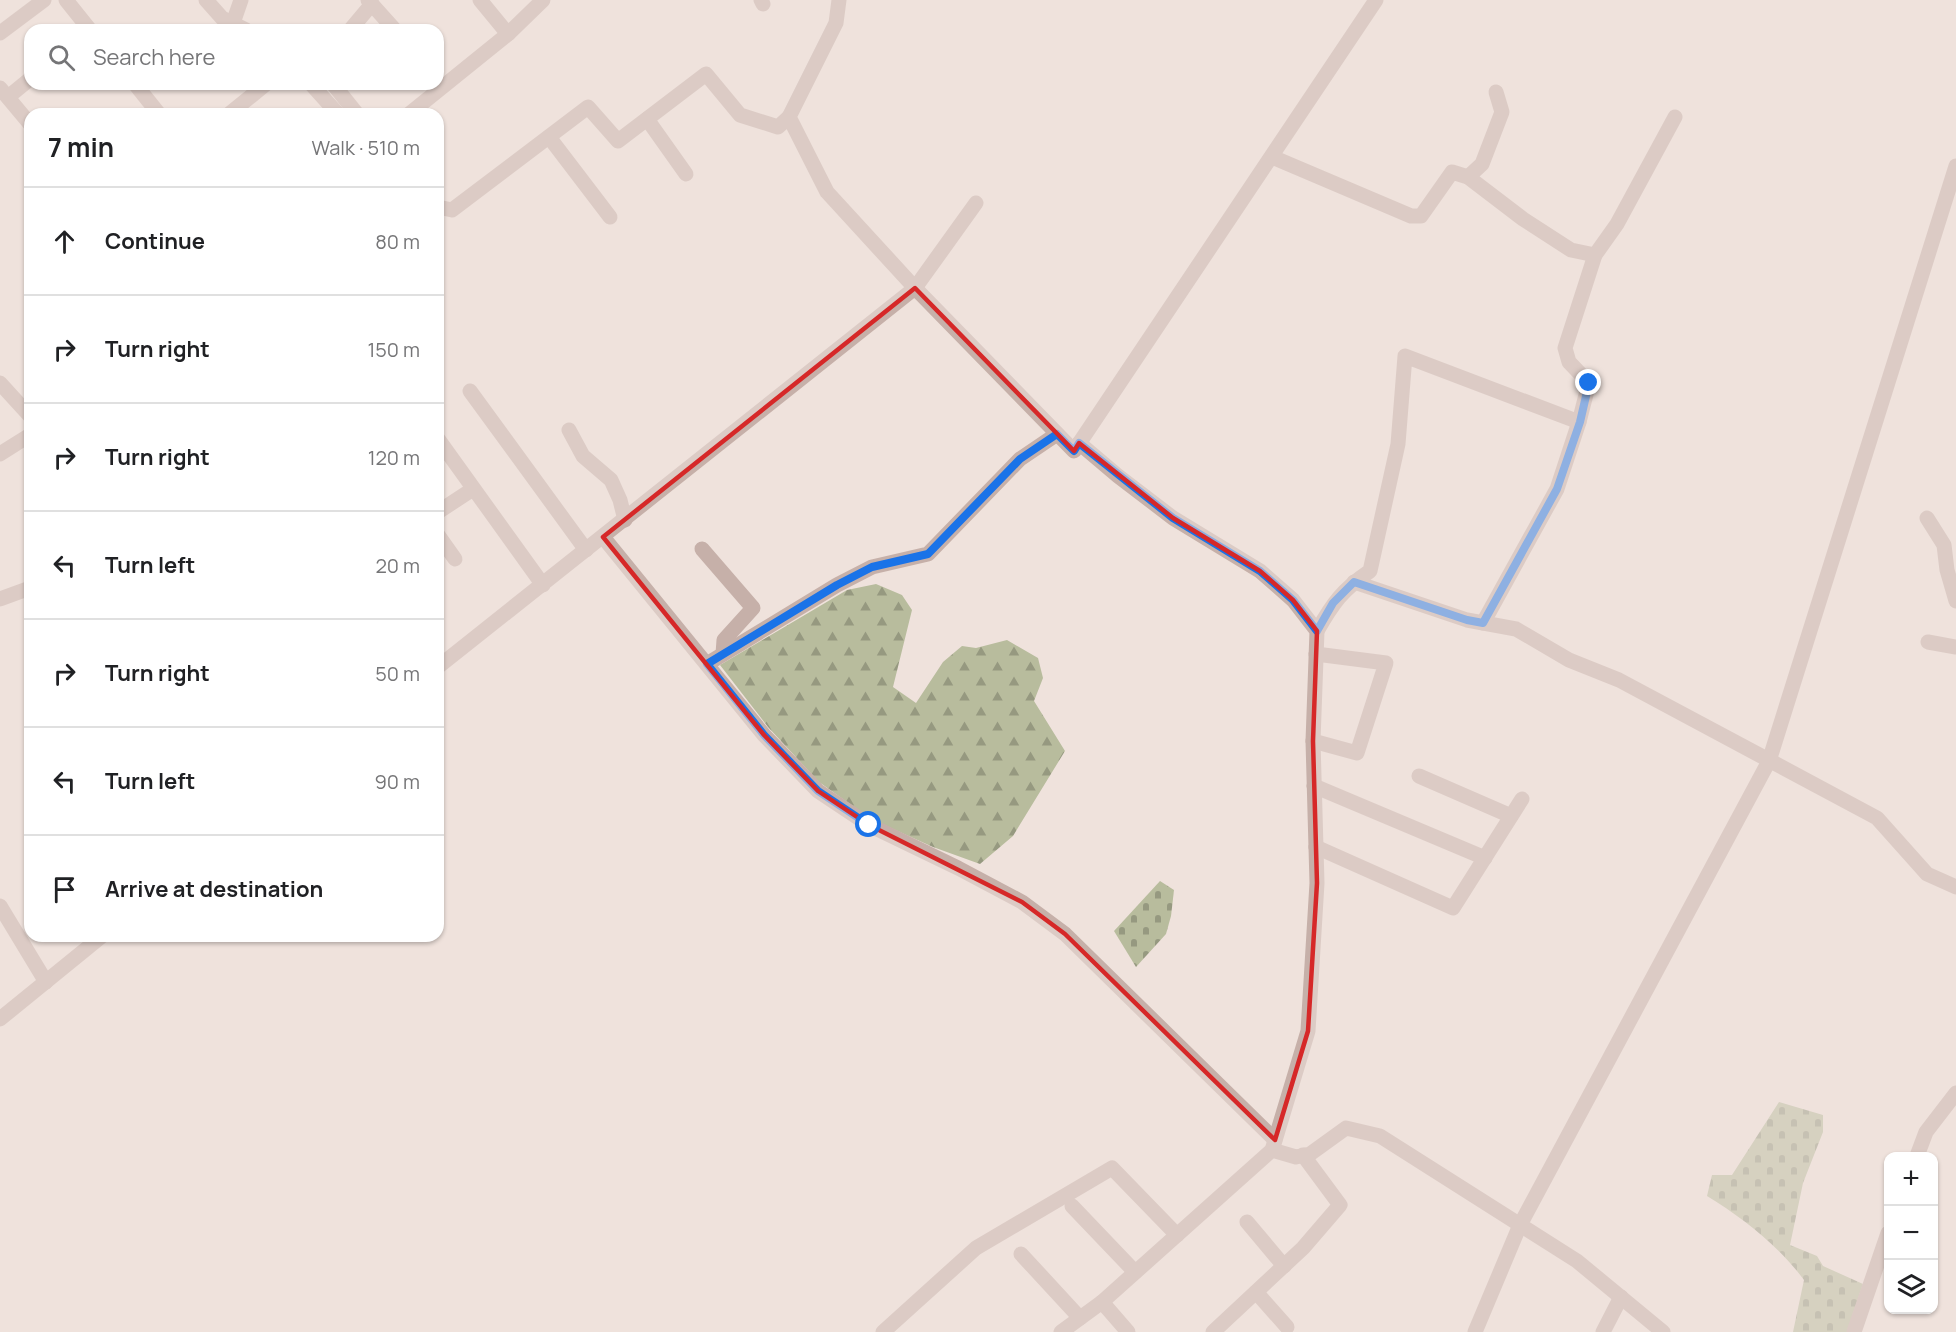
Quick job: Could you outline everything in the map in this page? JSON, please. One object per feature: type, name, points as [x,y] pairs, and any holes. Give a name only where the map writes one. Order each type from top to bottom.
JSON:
[{"type":"street","points":[[0,33],[44,0]]},
{"type":"street","points":[[66,0],[85,24]]},
{"type":"street","points":[[206,0],[222,18],[234,24]]},
{"type":"street","points":[[240,24],[241,0]]},
{"type":"street","points":[[480,0],[508,34]]},
{"type":"street","points":[[444,80],[508,34],[543,0]]},
{"type":"street","points":[[444,208],[452,210],[588,107],[618,141],[706,74],[740,115],[778,127],[789,117],[836,24],[839,0]]},
{"type":"street","points":[[789,117],[827,192],[915,288],[1074,451],[1377,0]]},
{"type":"street","points":[[354,24],[370,2],[390,24]]},
{"type":"street","points":[[24,83],[4,92],[24,117]]},
{"type":"street","points":[[140,90],[154,108]]},
{"type":"street","points":[[237,108],[259,90]]},
{"type":"street","points":[[316,90],[333,108]]},
{"type":"street","points":[[338,90],[352,108]]},
{"type":"street","points":[[415,108],[433,90]]},
{"type":"street","points":[[1468,177],[1482,164],[1502,112],[1496,92]]},
{"type":"street","points":[[1483,623],[1557,489],[1580,422],[1589,383],[1569,362],[1565,348],[1595,255],[1617,224],[1676,117]]},
{"type":"street","points":[[647,119],[686,174]]},
{"type":"street","points":[[549,137],[609,217]]},
{"type":"street","points":[[1272,157],[1411,216],[1421,216],[1452,172],[1468,177],[1523,219],[1571,250],[1595,255]]},
{"type":"street","points":[[1475,1332],[1520,1224],[1769,761],[1956,166]]},
{"type":"street","points":[[444,662],[915,288],[976,204]]},
{"type":"street","points":[[1060,1332],[1102,1302],[1274,1145],[1308,1031],[1317,883],[1313,741],[1317,631],[1333,603],[1354,582],[1370,571],[1398,444],[1405,356],[1580,422]]},
{"type":"street","points":[[0,383],[24,409]]},
{"type":"street","points":[[470,391],[586,550]]},
{"type":"street","points":[[569,430],[584,456],[611,480],[620,500],[625,520]]},
{"type":"street","points":[[707,664],[837,585],[872,567],[928,554],[1020,459],[1057,434]]},
{"type":"street","points":[[0,454],[24,439]]},
{"type":"street","points":[[1079,443],[1173,518],[1260,571],[1293,600],[1317,631]]},
{"type":"street","points":[[444,448],[543,585]]},
{"type":"street","points":[[444,508],[473,489]]},
{"type":"street","points":[[1927,518],[1944,546],[1947,570],[1956,602]]},
{"type":"street","points":[[603,537],[764,735],[818,791],[869,825],[1022,902],[1065,934],[1274,1145],[1296,1157],[1310,1154],[1346,1128],[1380,1136],[1577,1261],[1663,1332]]},
{"type":"street","points":[[444,543],[455,559]]},
{"type":"street","points":[[702,549],[753,608],[724,640],[723,654]]},
{"type":"street","points":[[1354,582],[1467,620],[1516,629],[1569,660],[1619,680],[1877,818],[1927,874],[1956,887]]},
{"type":"street","points":[[0,598],[24,590]]},
{"type":"street","points":[[1928,642],[1956,647]]},
{"type":"street","points":[[1313,741],[1357,753],[1386,663],[1316,654]]},
{"type":"street","points":[[1419,776],[1511,816]]},
{"type":"street","points":[[1314,786],[1485,858]]},
{"type":"street","points":[[1316,847],[1453,908],[1522,799]]},
{"type":"street","points":[[0,906],[46,982]]},
{"type":"street","points":[[0,1019],[95,942]]},
{"type":"street","points":[[1918,1152],[1926,1132],[1956,1093]]},
{"type":"street","points":[[1213,1332],[1303,1248],[1340,1205],[1303,1155]]},
{"type":"street","points":[[883,1332],[975,1248],[1112,1168],[1177,1235]]},
{"type":"street","points":[[1072,1206],[1135,1272]]},
{"type":"street","points":[[1247,1222],[1284,1266]]},
{"type":"street","points":[[1854,1332],[1884,1245]]},
{"type":"street","points":[[1022,1254],[1080,1318]]},
{"type":"street","points":[[1256,1292],[1287,1328]]},
{"type":"street","points":[[1603,1332],[1621,1297]]},
{"type":"street","points":[[1102,1302],[1128,1332]]},
{"type":"highlighted area","points":[[915,288],[1074,451],[1079,443],[1173,518],[1260,571],[1293,600],[1317,631],[1313,741],[1317,883],[1308,1031],[1275,1140],[1065,934],[1022,902],[869,825],[818,791],[764,735],[603,537]]},
{"type":"green space","points":[[876,584],[902,595],[912,610],[893,687],[916,703],[943,662],[962,646],[976,648],[1007,640],[1038,658],[1043,678],[1034,701],[1065,751],[1013,836],[980,864],[933,847],[871,819],[819,782],[768,727],[720,665],[847,590]]},
{"type":"green space","points":[[1160,881],[1174,890],[1166,934],[1136,967],[1114,931]]},
{"type":"green space","points":[[1779,1102],[1823,1115],[1823,1132],[1803,1183],[1790,1245],[1817,1256],[1823,1266],[1863,1284],[1847,1332],[1793,1332],[1804,1280],[1760,1234],[1707,1196],[1712,1175],[1732,1175]]},
{"type":"route","points":[[869,825],[818,791],[764,735],[707,664],[837,585],[872,567],[928,554],[1020,459],[1057,434],[1074,451],[1079,443],[1173,518],[1260,571],[1293,600],[1317,631],[1333,603],[1354,582],[1467,620],[1483,623],[1557,489],[1580,422],[1589,383]]}]
